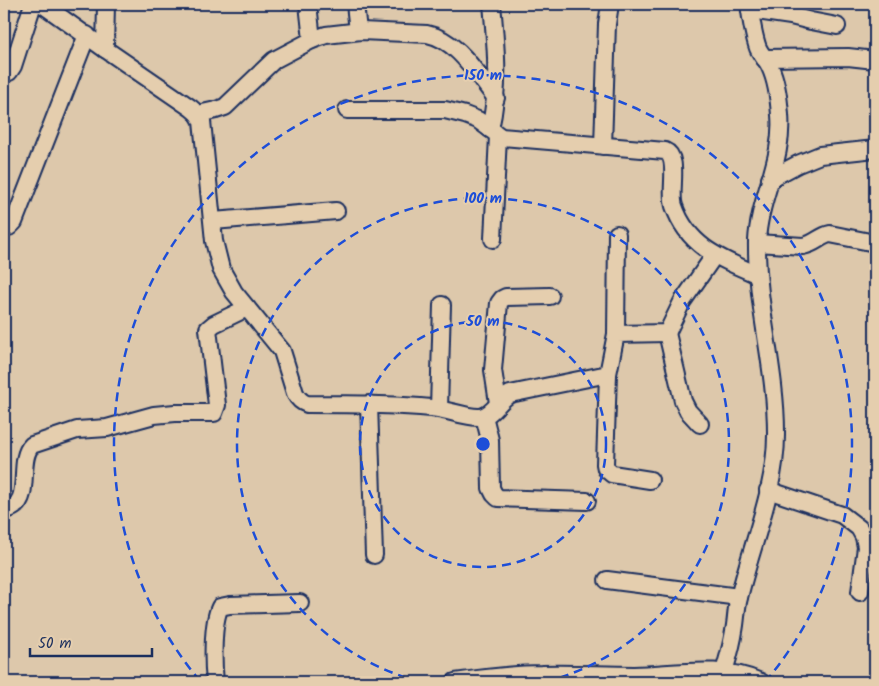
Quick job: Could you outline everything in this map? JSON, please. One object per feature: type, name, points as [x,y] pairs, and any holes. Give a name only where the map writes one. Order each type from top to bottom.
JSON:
[{"type":"street","points":[[4,74],[10,72],[13,66],[34,4]]},
{"type":"street","points":[[42,4],[198,114],[204,131],[214,241],[221,268],[234,292],[282,351],[297,398],[307,404],[399,405],[439,408],[472,416],[484,416],[510,394],[608,374]]},
{"type":"street","points":[[105,49],[106,4]]},
{"type":"street","points":[[308,4],[312,40]]},
{"type":"street","points":[[355,4],[358,31]]},
{"type":"street","points":[[492,4],[497,55],[493,240]]},
{"type":"street","points":[[604,146],[607,24],[610,4]]},
{"type":"street","points":[[724,672],[731,647],[740,597],[774,463],[776,434],[774,390],[758,275],[758,243],[760,211],[780,142],[780,116],[776,87],[770,67],[759,50],[754,36],[749,7],[811,22],[837,26]]},
{"type":"street","points":[[198,114],[225,106],[274,60],[312,40],[326,35],[358,31],[438,36],[448,41],[458,50],[496,98]]},
{"type":"street","points":[[4,227],[9,227],[14,222],[87,36]]},
{"type":"street","points":[[764,58],[848,58],[875,60]]},
{"type":"street","points":[[347,110],[445,110],[478,120],[494,132],[510,139],[665,151],[669,153],[673,164],[673,202],[679,221],[693,240],[714,256],[758,275]]},
{"type":"street","points":[[770,180],[798,164],[820,155],[875,149]]},
{"type":"street","points":[[213,222],[336,211]]},
{"type":"street","points":[[617,234],[616,334],[608,374],[605,464],[606,469],[612,474],[650,480]]},
{"type":"street","points":[[758,243],[803,246],[810,245],[830,234],[875,243]]},
{"type":"street","points":[[700,424],[688,411],[683,401],[667,333],[682,302],[714,256]]},
{"type":"street","points":[[498,403],[493,370],[500,303],[506,297],[550,296]]},
{"type":"street","points":[[439,408],[442,305]]},
{"type":"street","points":[[4,510],[15,506],[21,496],[24,486],[25,456],[27,450],[32,445],[77,430],[107,428],[154,415],[175,412],[214,413],[217,405],[208,329],[214,324],[247,308]]},
{"type":"street","points":[[616,334],[667,333]]},
{"type":"street","points":[[369,404],[374,555]]},
{"type":"street","points":[[484,416],[490,440],[491,488],[498,498],[587,501]]},
{"type":"street","points":[[768,490],[842,515],[859,528],[864,537],[866,548],[860,592]]},
{"type":"street","points":[[607,580],[740,597]]},
{"type":"street","points":[[215,682],[213,669],[214,641],[220,607],[300,603]]},
{"type":"street","points":[[455,682],[495,676],[542,674],[679,677],[724,672],[749,677],[761,682]]}]
